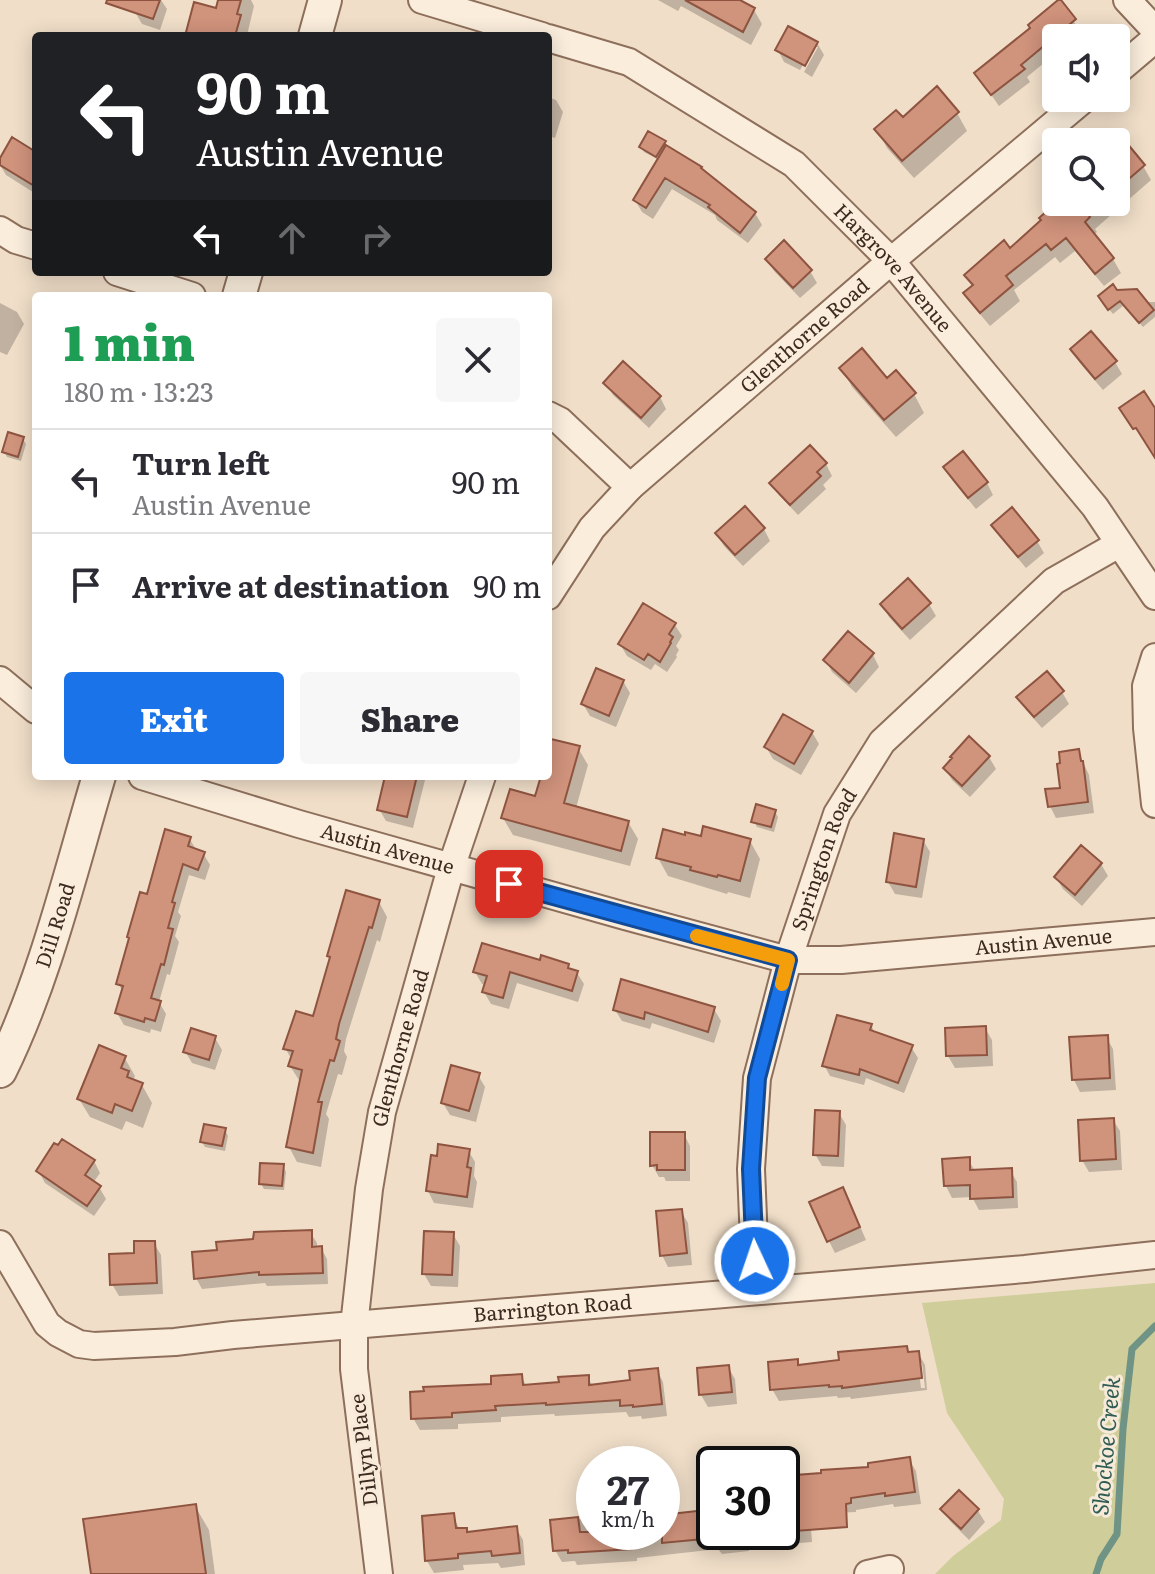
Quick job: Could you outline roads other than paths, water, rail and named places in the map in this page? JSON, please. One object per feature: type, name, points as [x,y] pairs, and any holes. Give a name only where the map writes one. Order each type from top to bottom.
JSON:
[{"type":"street","points":[[316,32],[325,0]]},
{"type":"street","points":[[422,0],[529,32]]},
{"type":"street","points":[[1127,0],[1155,30]]},
{"type":"street","name":"Hargrove Avenue","points":[[552,39],[629,62],[794,164],[891,261],[1095,507],[1155,596]]},
{"type":"street","points":[[1130,60],[1155,39]]},
{"type":"street","name":"Glenthorne Road","points":[[552,590],[592,528],[630,487],[1068,112]]},
{"type":"street","points":[[0,230],[32,245]]},
{"type":"street","points":[[130,276],[180,292]]},
{"type":"street","points":[[552,417],[630,487]]},
{"type":"street","name":"Springton Road","points":[[756,1291],[751,1169],[757,1078],[788,960],[837,814],[882,742],[1054,581],[1119,544]]},
{"type":"street","points":[[1155,657],[1146,686],[1155,804]]},
{"type":"street","points":[[0,680],[32,707]]},
{"type":"street","name":"Dill Road","points":[[0,1071],[46,954],[98,780]]},
{"type":"street","name":"Austin Avenue","points":[[155,780],[451,868],[788,960],[841,960],[1155,932]]},
{"type":"street","name":"Glenthorne Road","points":[[354,1326],[369,1189],[382,1112],[451,868],[481,780]]},
{"type":"street","name":"Barrington Road","points":[[0,1244],[47,1324],[79,1344],[94,1346],[175,1342],[1025,1269],[1155,1255]]},
{"type":"street","name":"Dillyn Place","points":[[354,1326],[354,1369],[379,1574]]},
{"type":"waterway","name":"Shockoe Creek","points":[[1096,1574],[1101,1559],[1117,1534],[1123,1429],[1132,1349],[1155,1326]]}]
